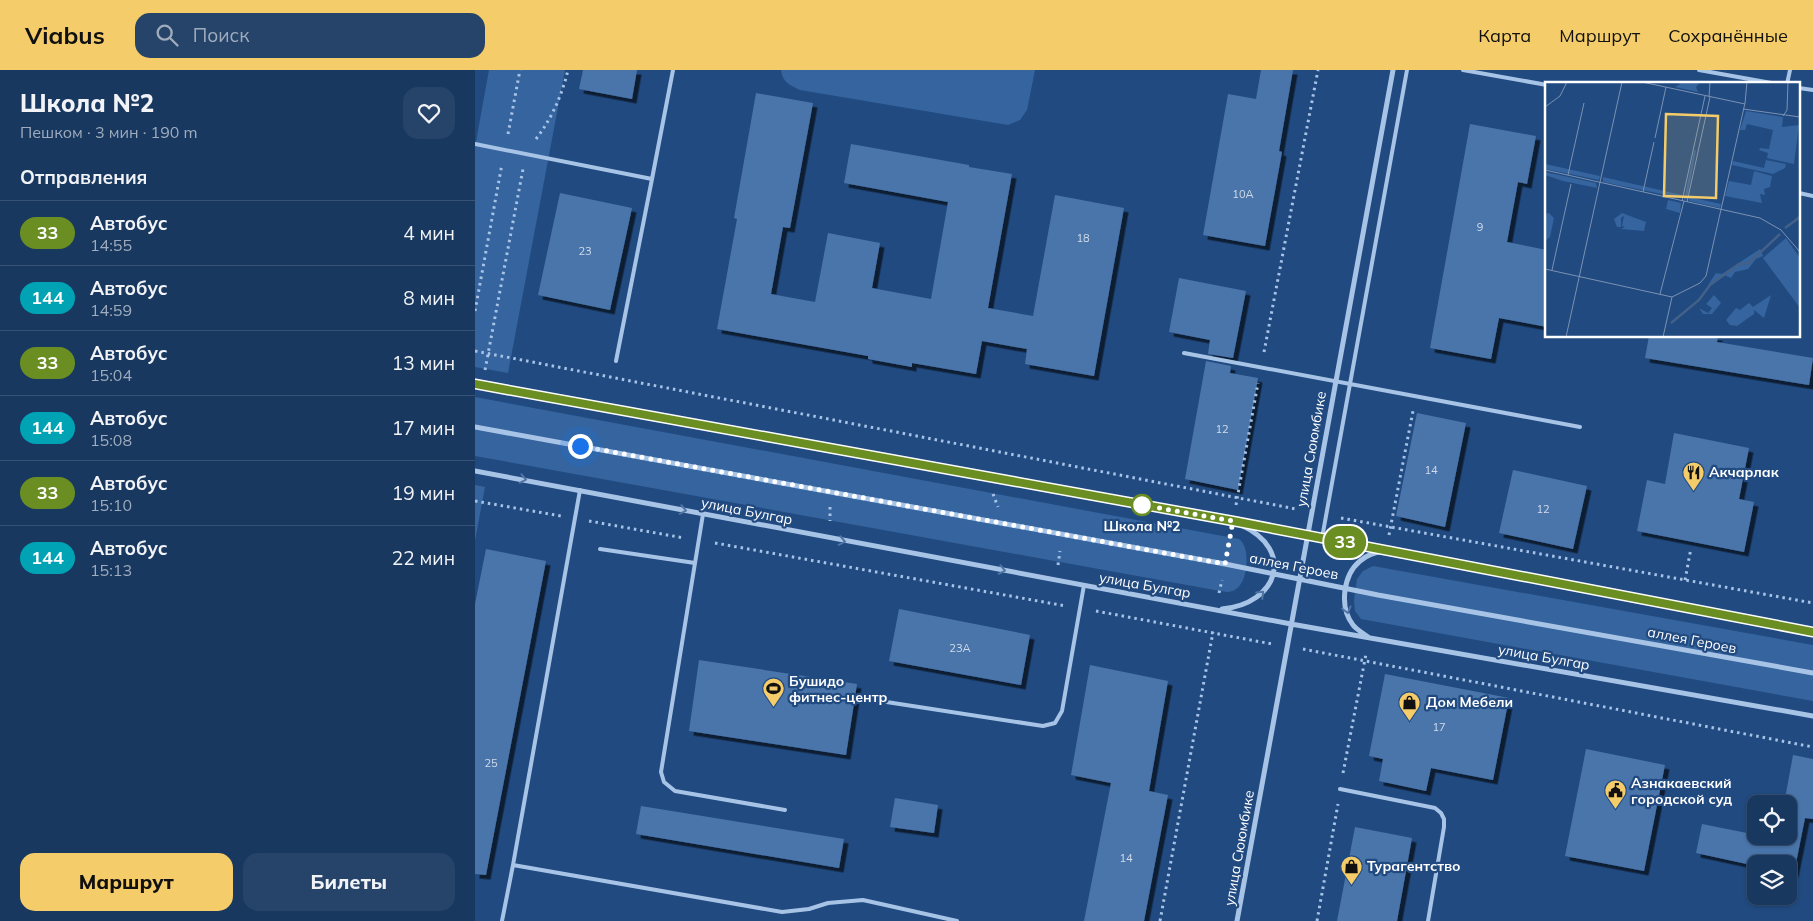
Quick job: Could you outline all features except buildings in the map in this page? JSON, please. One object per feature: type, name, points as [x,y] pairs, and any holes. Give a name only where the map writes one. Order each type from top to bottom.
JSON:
[{"type":"street","name":"улица Сююмбике","points":[[1237,921],[1393,70]]},
{"type":"street","points":[[475,384],[1233,521],[1813,632]]},
{"type":"street","name":"аллея Героев","points":[[475,427],[1813,673]]},
{"type":"street","name":"улица Булгар","points":[[475,471],[1291,624],[1813,716]]},
{"type":"street","points":[[1216,610],[1230,608],[1253,600],[1263,593],[1273,574],[1272,552],[1265,542],[1245,527],[1233,521]]},
{"type":"street","points":[[1369,638],[1353,625],[1348,617],[1344,598],[1348,577],[1360,561],[1377,552],[1387,550]]},
{"type":"lane","points":[[616,361],[673,70]]},
{"type":"lane","points":[[1322,538],[1407,70]]},
{"type":"lane","points":[[1463,70],[1545,85]]},
{"type":"lane","points":[[1699,70],[1766,82]]},
{"type":"lane","points":[[475,144],[652,179]]},
{"type":"lane","points":[[1184,353],[1579,427]]},
{"type":"lane","points":[[502,921],[580,490]]},
{"type":"lane","points":[[703,514],[661,772],[664,782],[675,791],[785,810]]},
{"type":"lane","points":[[600,549],[695,563]]},
{"type":"lane","points":[[880,700],[1043,726],[1055,723],[1062,711],[1084,586]]},
{"type":"lane","points":[[1341,789],[1435,808],[1441,813],[1444,819],[1443,836],[1428,921]]},
{"type":"lane","points":[[513,865],[782,912],[809,909],[828,902],[863,900],[957,921]]},
{"type":"path","points":[[475,311],[520,70]]},
{"type":"path","points":[[482,386],[526,154],[548,123],[560,97],[568,70]]},
{"type":"path","points":[[1233,521],[1281,258],[1318,70]]},
{"type":"path","points":[[475,352],[1312,513]]},
{"type":"path","points":[[1387,550],[1416,396]]},
{"type":"path","points":[[829,492],[831,538]]},
{"type":"path","points":[[475,501],[1213,632],[1813,746]]},
{"type":"path","points":[[1327,515],[1813,603]]},
{"type":"path","points":[[1685,580],[1691,548]]},
{"type":"path","points":[[1159,921],[1225,564]]},
{"type":"path","points":[[1317,921],[1369,638]]},
{"type":"shaded area","points":[[489,70],[565,70],[508,373],[475,367],[475,147]]},
{"type":"shaded area","points":[[781,70],[1035,70],[1027,110],[1020,120],[1008,125],[800,90],[785,80]]},
{"type":"shaded area","points":[[475,397],[1239,539],[1245,549],[1245,572],[1240,585],[1236,589],[1230,592],[1222,591],[475,456]]},
{"type":"shaded area","points":[[475,485],[485,487],[475,541]]},
{"type":"shaded area","points":[[1373,566],[1813,645],[1813,701],[1361,619],[1355,611],[1354,600],[1357,579],[1363,571]]},
{"type":"bus line","name":"33","points":[[475,384],[1233,521],[1813,632]]},
{"type":"place","name":"Акчарлак","points":[[1693,491]]},
{"type":"place","name":"Школа №2","points":[[1142,505]]},
{"type":"place","name":"Бушидо фитнес-центр","points":[[773,708]]},
{"type":"place","name":"Дом Мебели","points":[[1410,721]]},
{"type":"place","name":"Азнакаевский городской суд","points":[[1615,810]]},
{"type":"place","name":"Турагентство","points":[[1351,885]]},
{"type":"route","points":[[580,446],[1225,564],[1233,521],[1142,505]]}]
